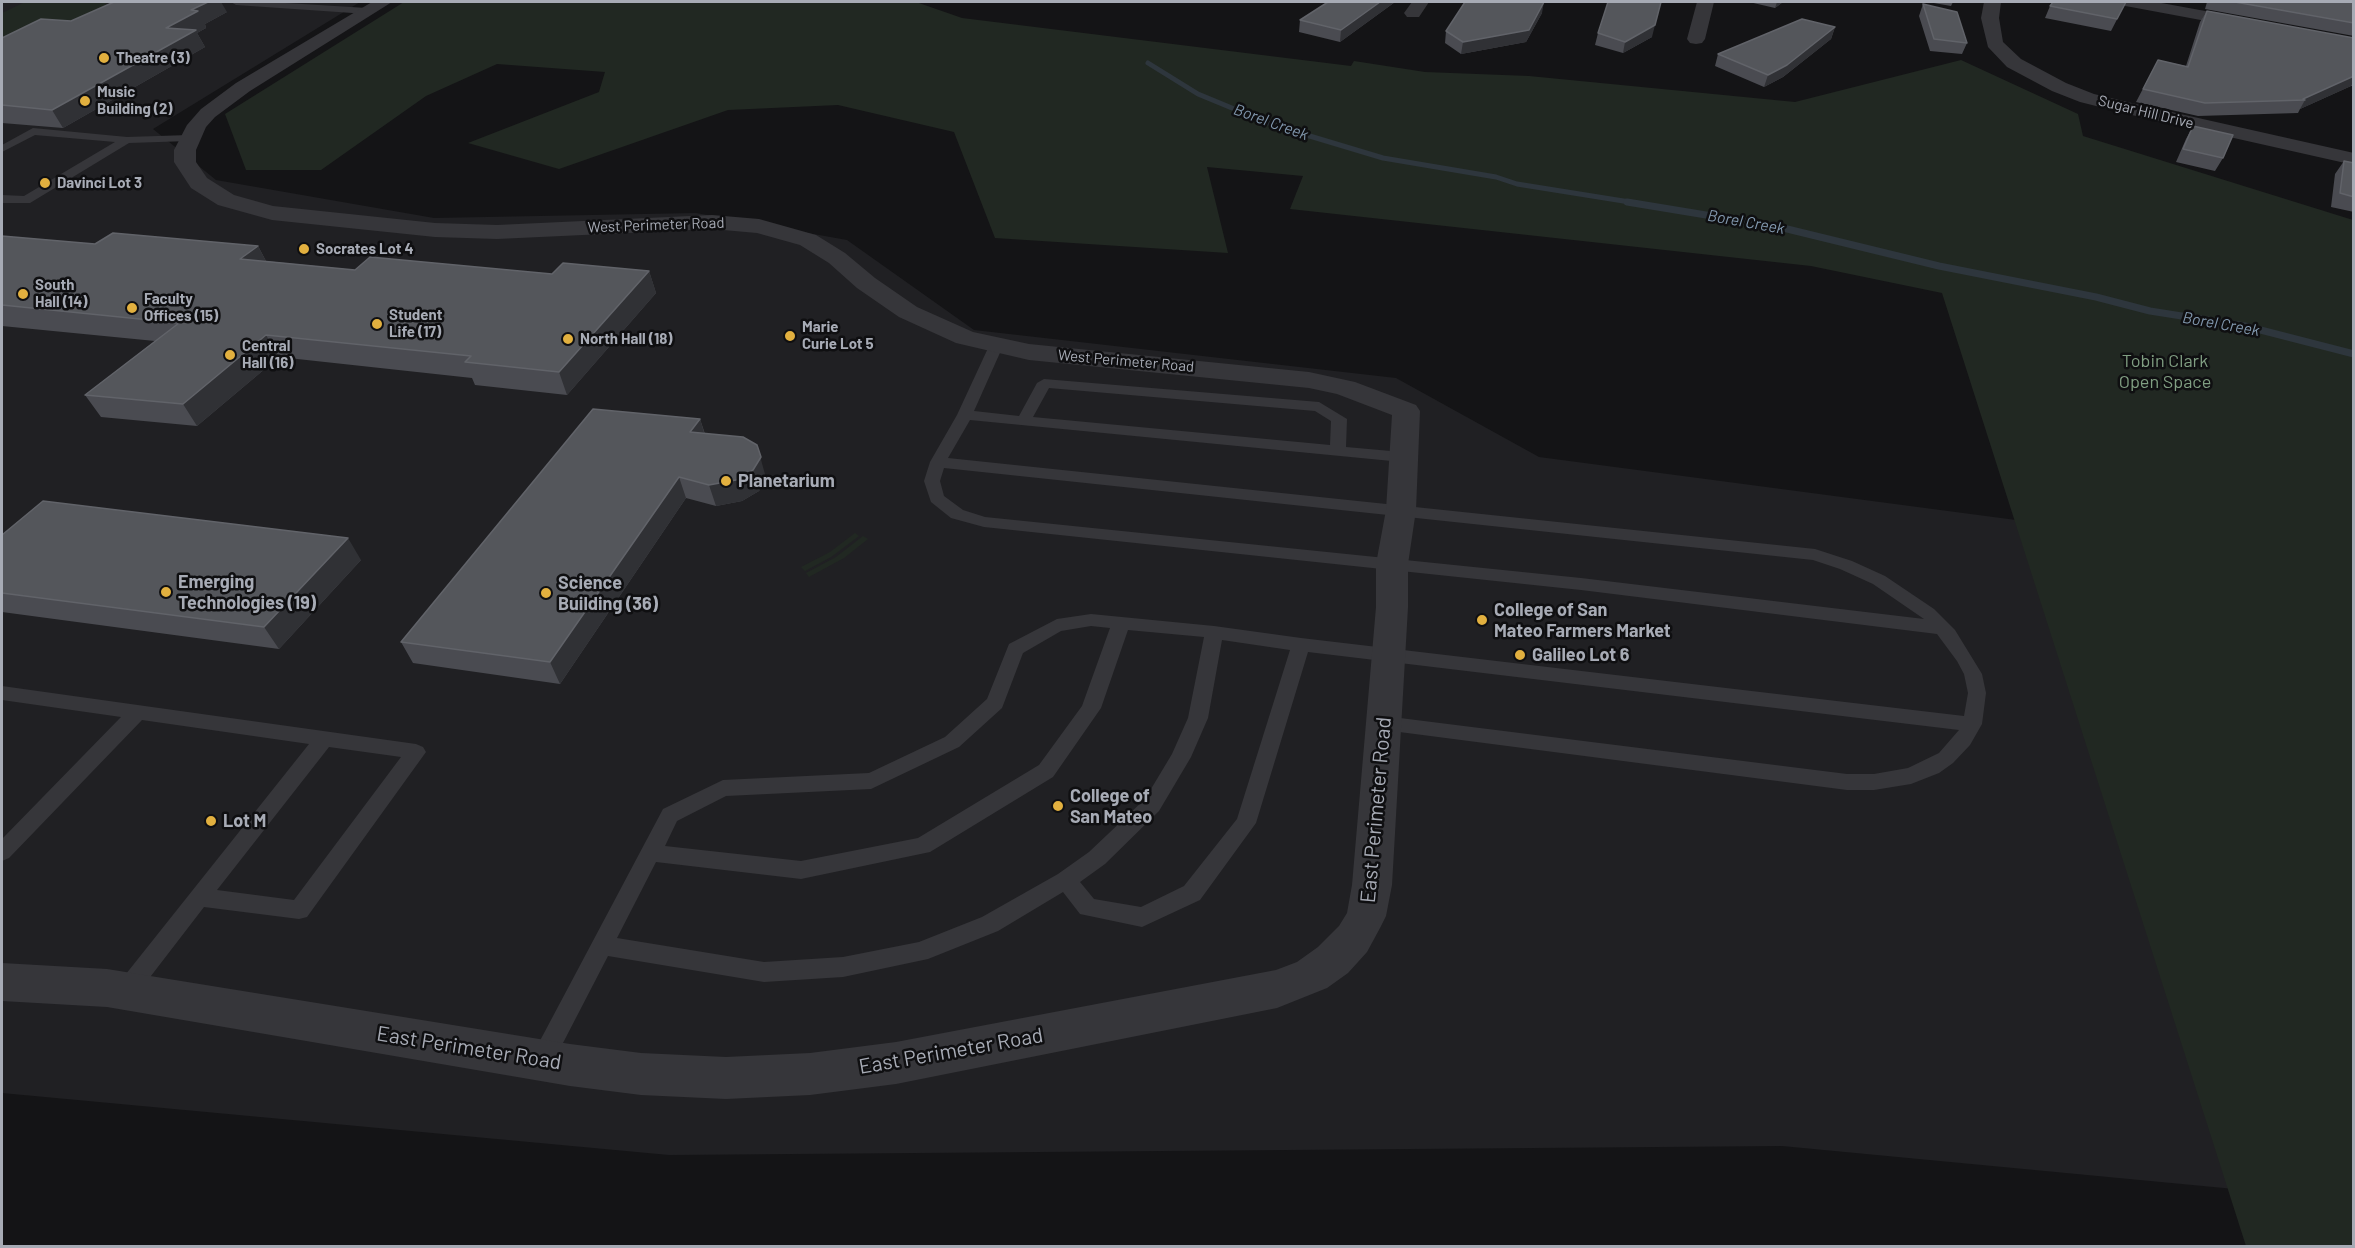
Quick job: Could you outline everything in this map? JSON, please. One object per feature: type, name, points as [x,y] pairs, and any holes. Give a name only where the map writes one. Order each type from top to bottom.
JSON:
[{"type":"street","points":[[1696,39],[1705,2]]},
{"type":"street","name":"Sugar Hill Drive","points":[[1992,2],[1990,18],[1994,43],[2014,63],[2058,87],[2087,98],[2136,111],[2354,159]]},
{"type":"street","points":[[2131,2],[2264,27]]},
{"type":"street","points":[[189,138],[197,125],[223,101],[375,6]]},
{"type":"street","name":"West Perimeter Road","points":[[189,138],[184,162],[199,183],[226,200],[247,208],[282,215],[466,231],[711,222],[759,226],[790,233],[824,248],[884,297],[908,312],[965,338],[1029,352],[1309,380],[1345,388],[1406,411]]},
{"type":"street","name":"East Perimeter Road","points":[[2,982],[36,982],[126,992],[641,1074],[726,1078],[810,1074],[896,1063],[1256,994],[1300,981],[1323,968],[1353,939],[1366,916],[1372,885],[1389,655],[1392,564],[1401,510],[1406,411]]},
{"type":"lane","points":[[236,2],[331,8],[375,6]]},
{"type":"lane","points":[[331,8],[342,2]]},
{"type":"lane","points":[[2,149],[33,131],[127,140],[189,138]]},
{"type":"lane","points":[[2,199],[26,200],[127,140]]},
{"type":"lane","points":[[996,346],[964,416],[938,462],[932,481],[937,498],[957,514],[984,522],[1731,600],[1942,628]]},
{"type":"lane","points":[[1023,422],[1044,383],[1319,407],[1340,419],[1338,451]]},
{"type":"lane","points":[[964,416],[1402,457]]},
{"type":"lane","points":[[938,462],[1769,548],[1815,555],[1846,565],[1879,580],[1916,604],[1942,628],[1965,658],[1973,674],[1977,693],[1972,724],[1952,753],[1932,767],[1899,779],[1861,782],[1384,723]]},
{"type":"lane","points":[[542,1060],[670,815],[723,788],[871,781],[952,742],[995,703],[1014,650],[1058,625],[1091,620],[1214,632],[1301,645],[1972,724]]},
{"type":"lane","points":[[650,853],[801,870],[922,846],[1046,771],[1091,708],[1121,623]]},
{"type":"lane","points":[[602,945],[764,972],[843,967],[920,952],[990,924],[1066,880],[1097,858],[1152,805],[1181,757],[1198,718],[1214,632]]},
{"type":"lane","points":[[1066,880],[1088,907],[1142,917],[1192,893],[1246,824],[1301,645]]},
{"type":"lane","points":[[2,693],[416,752],[299,910],[199,897]]},
{"type":"lane","points":[[2,852],[138,712]]},
{"type":"lane","points":[[126,992],[324,739]]},
{"type":"shaded area","name":"College of San Mateo","points":[[2,2],[360,2],[153,129],[216,180],[434,218],[696,213],[847,240],[974,330],[1396,378],[1539,457],[2016,520],[2245,1190],[1782,1146],[669,1155],[2,1093]]},
{"type":"green space","points":[[25,2],[107,2],[105,5],[116,7],[2,59],[2,13]]},
{"type":"green space","name":"Tobin Clark Open Space","points":[[404,2],[916,2],[962,18],[1351,66],[1354,61],[1425,72],[1529,76],[1795,102],[1961,60],[2078,114],[2083,136],[2353,220],[2353,1246],[2246,1246],[1942,293],[1811,266],[1290,209],[1303,176],[1207,167],[1228,253],[995,238],[954,132],[838,105],[728,110],[559,169],[468,143],[599,92],[605,72],[497,64],[426,96],[321,170],[246,170],[225,114]]},
{"type":"green space","points":[[855,533],[859,536],[831,557],[805,571],[801,567],[830,552]]},
{"type":"green space","points":[[863,536],[868,539],[844,558],[809,577],[806,573],[836,557]]},
{"type":"building","points":[[114,2],[208,2],[191,10],[198,11],[166,28],[196,30],[52,110],[2,105],[2,38],[41,19],[71,21]]},
{"type":"building","points":[[1328,2],[1380,2],[1341,30],[1300,20]]},
{"type":"building","points":[[1465,2],[1544,2],[1529,30],[1463,42],[1446,31]]},
{"type":"building","points":[[1608,2],[1661,2],[1655,25],[1625,42],[1598,33]]},
{"type":"building","points":[[2053,2],[2126,2],[2117,19],[2050,6]]},
{"type":"building","points":[[2235,2],[2354,2],[2354,23]]},
{"type":"building","points":[[1923,4],[1957,12],[1967,43],[1934,39]]},
{"type":"building","points":[[2207,11],[2354,38],[2354,76],[2303,99],[2305,100],[2205,103],[2143,89],[2158,60],[2188,67]]},
{"type":"building","points":[[1802,19],[1835,27],[1787,65],[1768,75],[1718,54]]},
{"type":"building","points":[[2193,126],[2233,135],[2223,158],[2183,149]]},
{"type":"building","points":[[2344,161],[2354,163],[2354,197],[2340,193]]},
{"type":"building","points":[[113,233],[258,246],[240,259],[355,270],[370,257],[552,274],[563,263],[649,271],[559,372],[465,362],[471,356],[266,335],[183,404],[85,395],[179,323],[2,305],[2,236],[95,244]]},
{"type":"building","name":"Science Building (36)","points":[[593,409],[700,419],[690,432],[743,437],[757,445],[761,457],[753,470],[736,480],[709,485],[679,477],[550,662],[401,642]]},
{"type":"building","name":"Emerging Technologies (19)","points":[[43,501],[348,538],[264,627],[2,593],[2,535]]},
{"type":"waterway","name":"Borel Creek","points":[[1148,63],[1198,94],[1273,125],[1383,158],[1496,177],[1517,184],[1636,203]]},
{"type":"waterway","name":"Borel Creek","points":[[1627,202],[1779,227],[1939,266],[2096,297],[2150,311],[2245,326],[2354,354]]},
{"type":"place","name":"Theatre (3)","points":[[104,58]]},
{"type":"place","name":"Music Building (2)","points":[[85,101]]},
{"type":"place","name":"Davinci Lot 3","points":[[45,183]]},
{"type":"place","name":"Socrates Lot 4","points":[[304,249]]},
{"type":"place","name":"South Hall (14)","points":[[23,294]]},
{"type":"place","name":"Faculty Offices (15)","points":[[132,308]]},
{"type":"place","name":"Student Life (17)","points":[[377,324]]},
{"type":"place","name":"Marie Curie Lot 5","points":[[790,336]]},
{"type":"place","name":"North Hall (18)","points":[[568,339]]},
{"type":"place","name":"Central Hall (16)","points":[[230,355]]},
{"type":"place","name":"Planetarium","points":[[726,481]]},
{"type":"place","name":"Emerging Technologies (19)","points":[[166,592]]},
{"type":"place","name":"Science Building (36)","points":[[546,593]]},
{"type":"place","name":"College of San Mateo Farmers Market","points":[[1482,620]]},
{"type":"place","name":"Galileo Lot 6","points":[[1520,655]]},
{"type":"place","name":"College of San Mateo","points":[[1058,806]]},
{"type":"place","name":"Lot M","points":[[211,821]]}]
